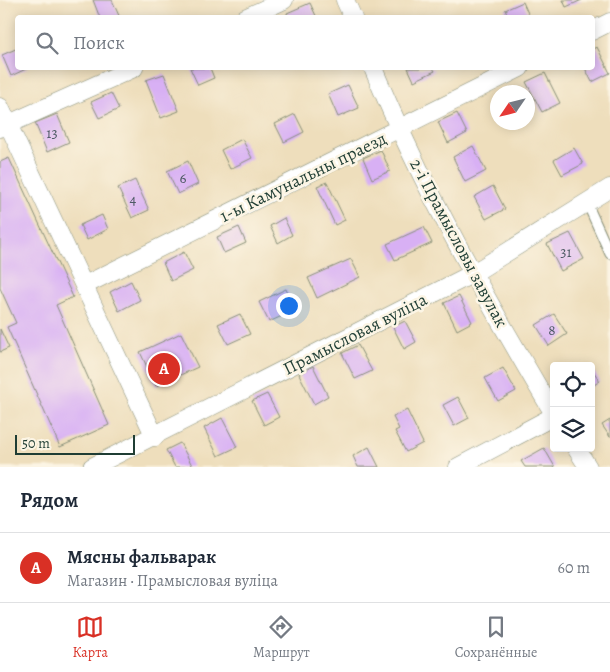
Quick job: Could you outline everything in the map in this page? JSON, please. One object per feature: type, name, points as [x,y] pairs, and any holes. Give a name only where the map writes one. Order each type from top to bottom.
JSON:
[{"type":"street","points":[[252,15],[284,0]]},
{"type":"street","points":[[345,0],[352,15]]},
{"type":"street","points":[[595,30],[610,22]]},
{"type":"street","points":[[4,126],[130,70]]},
{"type":"street","name":"2-і Прамысловы завулак","points":[[374,70],[399,129],[472,274],[550,408]]},
{"type":"street","name":"1-ы Камунальны праезд","points":[[85,285],[516,70]]},
{"type":"street","points":[[0,107],[4,126],[85,285],[155,437]]},
{"type":"street","name":"Прамысловая вуліца","points":[[92,467],[155,437],[472,274],[586,201],[610,188]]},
{"type":"street","points":[[458,467],[550,417]]},
{"type":"street","points":[[579,452],[588,467]]},
{"type":"lane","points":[[586,201],[610,254]]},
{"type":"building","points":[[93,0],[112,0],[119,15],[99,15]]},
{"type":"building","points":[[563,0],[582,0],[566,7]]},
{"type":"building","points":[[523,2],[529,15],[508,15],[505,10]]},
{"type":"building","points":[[310,3],[316,15],[287,15],[287,13]]},
{"type":"building","points":[[597,47],[610,73],[592,82],[586,70],[595,70],[595,48]]},
{"type":"building","points":[[15,49],[15,70],[24,70],[11,76],[2,55]]},
{"type":"building","points":[[191,70],[211,70],[214,78],[198,85]]},
{"type":"building","points":[[409,70],[435,71],[414,81]]},
{"type":"building","points":[[545,73],[560,103],[542,112],[535,99],[535,85],[528,85],[526,82]]},
{"type":"building","points":[[164,74],[179,111],[161,118],[146,80]]},
{"type":"building","points":[[348,85],[359,108],[338,117],[328,94]]},
{"type":"building","points":[[111,93],[119,109],[99,118],[91,102]]},
{"type":"building","points":[[457,113],[467,133],[448,143],[438,122]]},
{"type":"building","points":[[57,114],[69,142],[47,152],[35,123]]},
{"type":"building","points":[[295,114],[304,132],[284,142],[275,124]]},
{"type":"building","points":[[242,139],[252,158],[230,169],[221,150]]},
{"type":"building","points":[[473,146],[486,171],[465,182],[453,157]]},
{"type":"building","points":[[574,148],[583,164],[562,175],[554,160]]},
{"type":"building","points":[[381,150],[390,171],[372,179],[363,158]]},
{"type":"building","points":[[9,158],[73,297],[56,305],[109,425],[60,447],[7,327],[16,323],[0,288],[0,162]]},
{"type":"building","points":[[188,161],[198,184],[178,194],[167,171]]},
{"type":"building","points":[[135,180],[149,210],[132,218],[118,188]]},
{"type":"building","points":[[327,182],[345,220],[335,225],[317,186]]},
{"type":"building","points":[[493,186],[505,209],[486,219],[474,197]]},
{"type":"building","points":[[102,215],[108,229],[87,240],[80,225]]},
{"type":"building","points":[[284,218],[292,235],[278,243],[270,226]]},
{"type":"building","points":[[239,227],[246,243],[224,253],[217,237]]},
{"type":"building","points":[[424,227],[432,243],[395,260],[387,244]]},
{"type":"building","points":[[570,233],[584,259],[561,271],[547,244]]},
{"type":"building","points":[[184,252],[193,270],[171,281],[163,263]]},
{"type":"building","points":[[351,259],[360,277],[317,298],[308,278]]},
{"type":"building","points":[[131,281],[140,300],[119,311],[110,292]]},
{"type":"building","points":[[286,289],[295,310],[269,322],[259,302]]},
{"type":"building","points":[[459,296],[472,322],[457,330],[444,303]]},
{"type":"building","points":[[240,314],[250,334],[228,344],[218,324]]},
{"type":"building","points":[[554,314],[567,334],[549,346],[536,325]]},
{"type":"building","points":[[405,321],[416,342],[404,349],[393,327]]},
{"type":"building","points":[[0,329],[9,348],[0,352]]},
{"type":"building","points":[[181,333],[198,367],[156,386],[140,352]]},
{"type":"building","points":[[358,345],[372,371],[355,379],[342,353]]},
{"type":"building","points":[[313,366],[328,396],[314,404],[299,374]]},
{"type":"building","points":[[503,368],[516,391],[498,401],[485,378]]},
{"type":"building","points":[[595,374],[600,381],[595,384]]},
{"type":"building","points":[[267,394],[279,417],[264,425],[252,401]]},
{"type":"building","points":[[458,397],[469,418],[454,426],[443,405]]},
{"type":"building","points":[[407,410],[423,443],[406,452],[395,431],[399,429],[393,417]]},
{"type":"building","points":[[222,418],[237,447],[218,456],[204,428]]},
{"type":"building","points":[[610,420],[610,437],[602,425]]},
{"type":"building","points":[[180,443],[193,467],[175,467],[166,450]]},
{"type":"building","points":[[369,447],[379,467],[358,467],[353,456]]},
{"type":"building","points":[[544,448],[555,467],[525,467],[521,461]]},
{"type":"place","name":"Мясны фальварак","points":[[164,369]]}]
